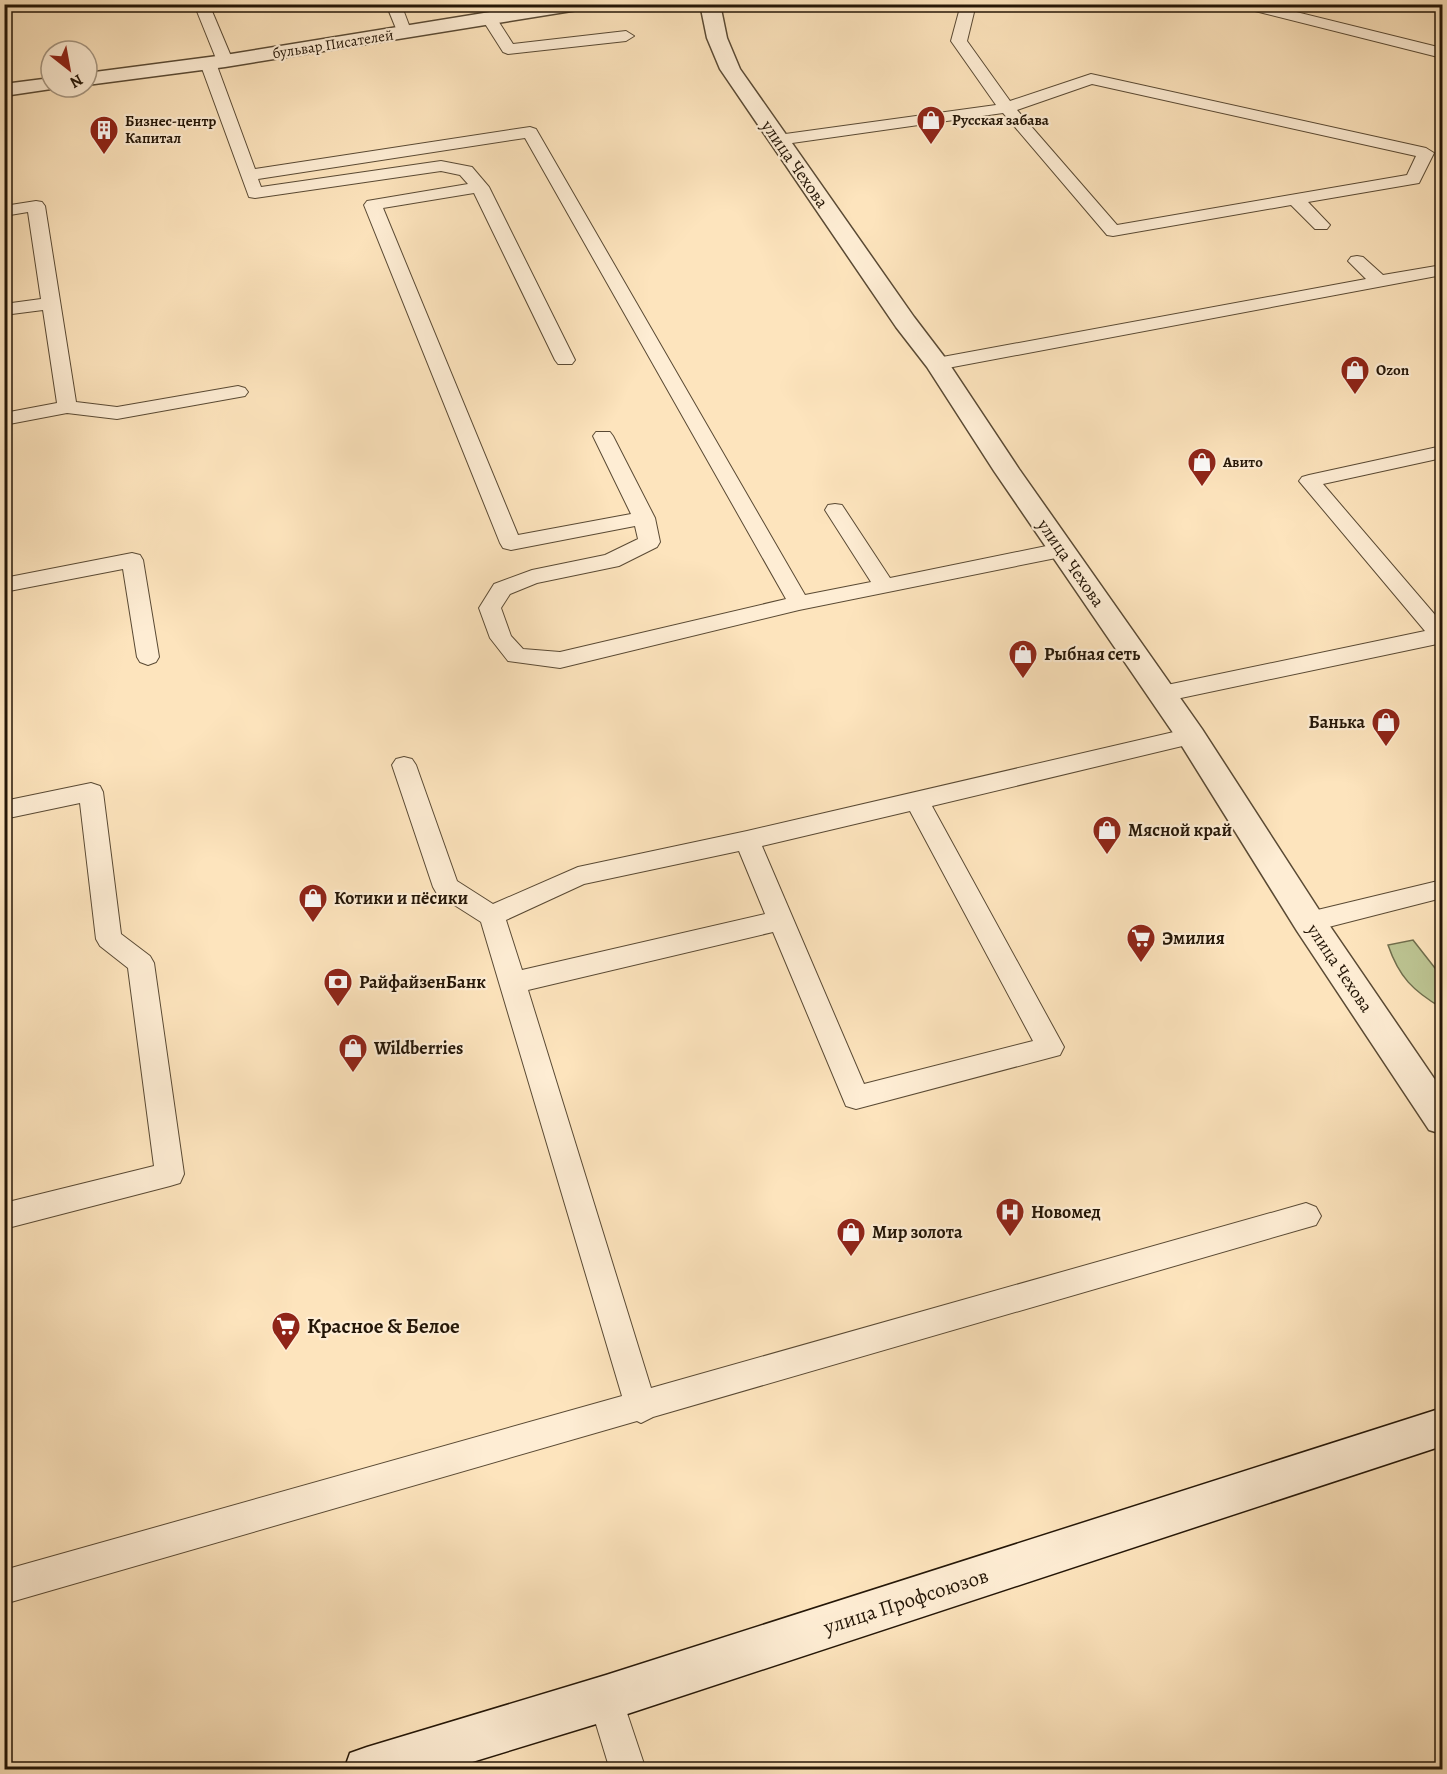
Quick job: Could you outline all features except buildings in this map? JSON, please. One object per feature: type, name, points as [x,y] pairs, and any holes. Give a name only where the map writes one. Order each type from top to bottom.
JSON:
[{"type":"street","name":"бульвар Писателей","points":[[99,77],[216,62],[578,4]]},
{"type":"street","name":"улица Чехова","points":[[710,4],[711,21],[718,44],[730,69],[905,322],[937,364],[1061,550],[1191,736],[1309,922],[1443,1119]]},
{"type":"street","points":[[4,90],[39,86]]},
{"type":"street","name":"улица Профсоюзов","points":[[367,1770],[606,1698],[1443,1427]]},
{"type":"lane","points":[[201,4],[255,192],[441,166],[466,171],[480,187],[565,360]]},
{"type":"lane","points":[[393,4],[404,33]]},
{"type":"lane","points":[[778,140],[1007,108],[1091,79],[1426,153],[1413,179],[1113,231],[1007,108],[959,41],[969,4]]},
{"type":"lane","points":[[1244,4],[1443,53]]},
{"type":"lane","points":[[490,19],[508,49],[626,36]]},
{"type":"lane","points":[[249,175],[374,147],[530,132],[799,603]]},
{"type":"lane","points":[[480,187],[373,205],[511,543],[644,518]]},
{"type":"lane","points":[[1295,199],[1321,225]]},
{"type":"lane","points":[[4,211],[36,206],[67,407]]},
{"type":"lane","points":[[1357,261],[1380,282]]},
{"type":"lane","points":[[937,364],[1435,271],[1443,288]]},
{"type":"lane","points":[[4,310],[51,303]]},
{"type":"lane","points":[[4,419],[67,407],[117,413],[238,392]]},
{"type":"lane","points":[[603,436],[644,518],[649,542],[611,561],[532,577],[502,589],[490,608],[501,638],[516,656],[560,660],[799,603],[1061,550]]},
{"type":"lane","points":[[1162,694],[1442,635],[1309,481],[1443,452]]},
{"type":"lane","points":[[835,510],[885,587]]},
{"type":"lane","points":[[4,585],[132,560],[148,657]]},
{"type":"lane","points":[[492,916],[578,876],[747,840],[1191,736]]},
{"type":"lane","points":[[404,765],[446,887],[492,916],[641,1408]]},
{"type":"lane","points":[[4,810],[91,792],[109,939],[141,963],[170,1174],[4,1216]]},
{"type":"lane","points":[[747,840],[856,1098],[1050,1047],[917,801]]},
{"type":"lane","points":[[1309,922],[1443,890]]},
{"type":"lane","points":[[512,983],[780,920]]},
{"type":"lane","points":[[4,1587],[641,1408],[1306,1216]]},
{"type":"lane","points":[[606,1698],[628,1770]]},
{"type":"green space","points":[[1413,940],[1442,977],[1442,1008],[1408,982],[1392,956],[1388,945]]},
{"type":"place","name":"Русская забава","points":[[931,146]]},
{"type":"place","name":"Бизнес-центр Капитал","points":[[104,156]]},
{"type":"place","name":"Ozon","points":[[1355,396]]},
{"type":"place","name":"Авито","points":[[1202,488]]},
{"type":"place","name":"Рыбная сеть","points":[[1023,680]]},
{"type":"place","name":"Банька","points":[[1386,748]]},
{"type":"place","name":"Мясной край","points":[[1107,856]]},
{"type":"place","name":"Котики и пёсики","points":[[313,924]]},
{"type":"place","name":"Эмилия","points":[[1141,964]]},
{"type":"place","name":"РайфайзенБанк","points":[[338,1008]]},
{"type":"place","name":"Wildberries","points":[[353,1074]]},
{"type":"place","name":"Новомед","points":[[1010,1238]]},
{"type":"place","name":"Мир золота","points":[[851,1258]]},
{"type":"place","name":"Красное & Белое","points":[[286,1352]]}]
